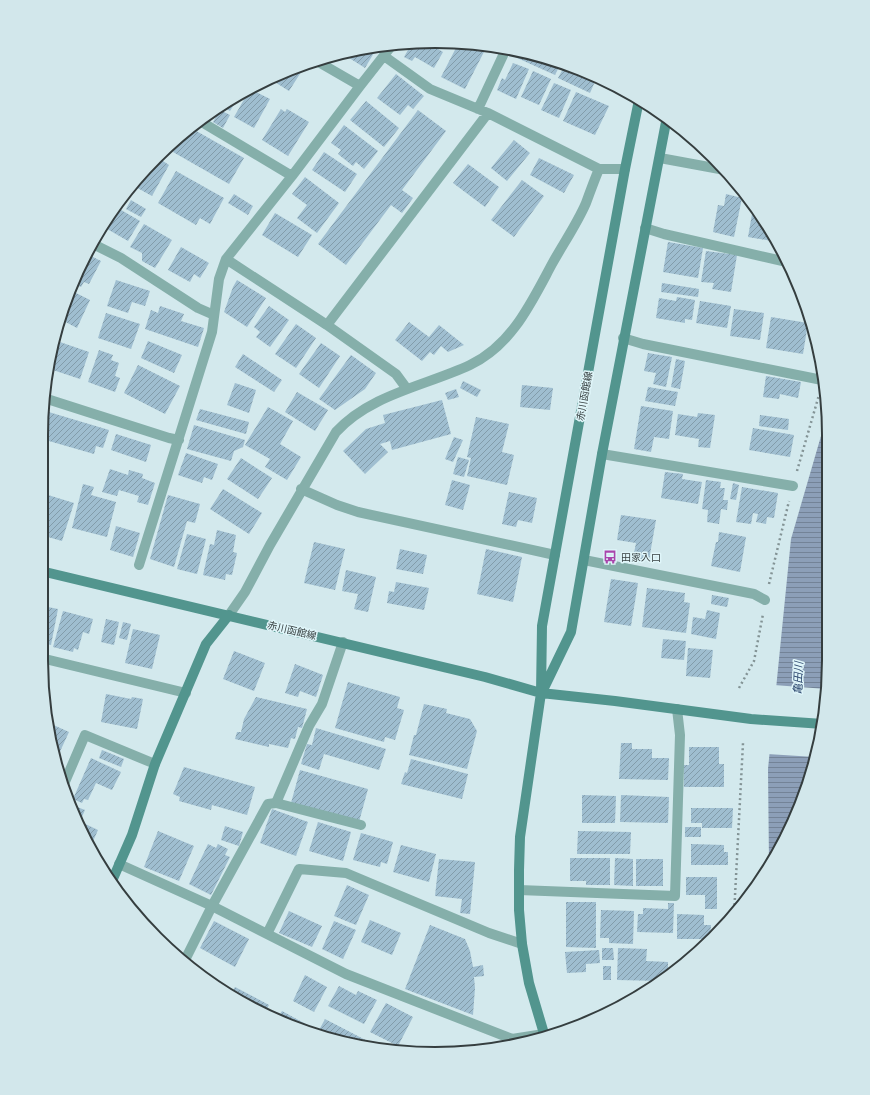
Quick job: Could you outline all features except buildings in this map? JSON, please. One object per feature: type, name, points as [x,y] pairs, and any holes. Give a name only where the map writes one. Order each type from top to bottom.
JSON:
[{"type":"main road","name":"赤川函館線","points":[[48,573],[485,676],[542,693],[542,626],[638,106]]},
{"type":"main road","points":[[543,1031],[529,983],[522,944],[519,910],[520,836],[542,693],[571,632],[623,338],[666,124]]},
{"type":"main road","points":[[114,877],[132,835],[155,764],[206,644],[229,616]]},
{"type":"main road","points":[[542,693],[751,719],[817,724]]},
{"type":"street","points":[[139,566],[212,332],[219,279],[226,259],[388,51]]},
{"type":"street","points":[[478,109],[504,54]]},
{"type":"street","points":[[384,56],[430,89],[488,113],[599,169],[625,169]]},
{"type":"street","points":[[323,65],[360,86]]},
{"type":"street","points":[[327,325],[488,113]]},
{"type":"street","points":[[205,124],[292,176]]},
{"type":"street","points":[[660,158],[715,168]]},
{"type":"street","points":[[229,616],[245,592],[301,489],[336,432],[345,422],[377,402],[406,389],[470,365],[493,352],[508,336],[521,319],[585,204],[599,169]]},
{"type":"street","points":[[645,228],[664,234],[780,260]]},
{"type":"street","points":[[97,246],[121,258],[198,308],[214,315]]},
{"type":"street","points":[[226,259],[327,325],[396,374],[406,389]]},
{"type":"street","points":[[623,338],[643,344],[819,384]]},
{"type":"street","points":[[50,400],[179,440]]},
{"type":"street","points":[[602,454],[793,486]]},
{"type":"street","points":[[301,489],[337,505],[358,512],[555,555]]},
{"type":"street","points":[[584,560],[754,594],[765,600]]},
{"type":"street","points":[[276,803],[309,726],[322,704],[343,642]]},
{"type":"street","points":[[48,660],[186,693]]},
{"type":"street","points":[[519,890],[675,896],[680,735],[677,709]]},
{"type":"street","points":[[67,777],[85,735],[155,764]]},
{"type":"street","points":[[187,957],[212,906],[268,804],[276,803],[361,825]]},
{"type":"street","points":[[120,864],[212,906],[346,974],[512,1039],[517,1038]]},
{"type":"street","points":[[267,934],[299,869],[346,873],[489,933],[522,944]]},
{"type":"path","points":[[739,688],[754,661],[765,600],[793,486],[819,390]]},
{"type":"path","points":[[735,905],[743,743]]},
{"type":"water","name":"亀田川","points":[[822,433],[822,660],[819,711],[809,760],[793,808],[769,856],[768,769],[791,539]]},
{"type":"pier","points":[[774,685],[821,689],[819,711],[810,757],[767,754]]},
{"type":"place","name":"田家入口","points":[[610,557]]}]
